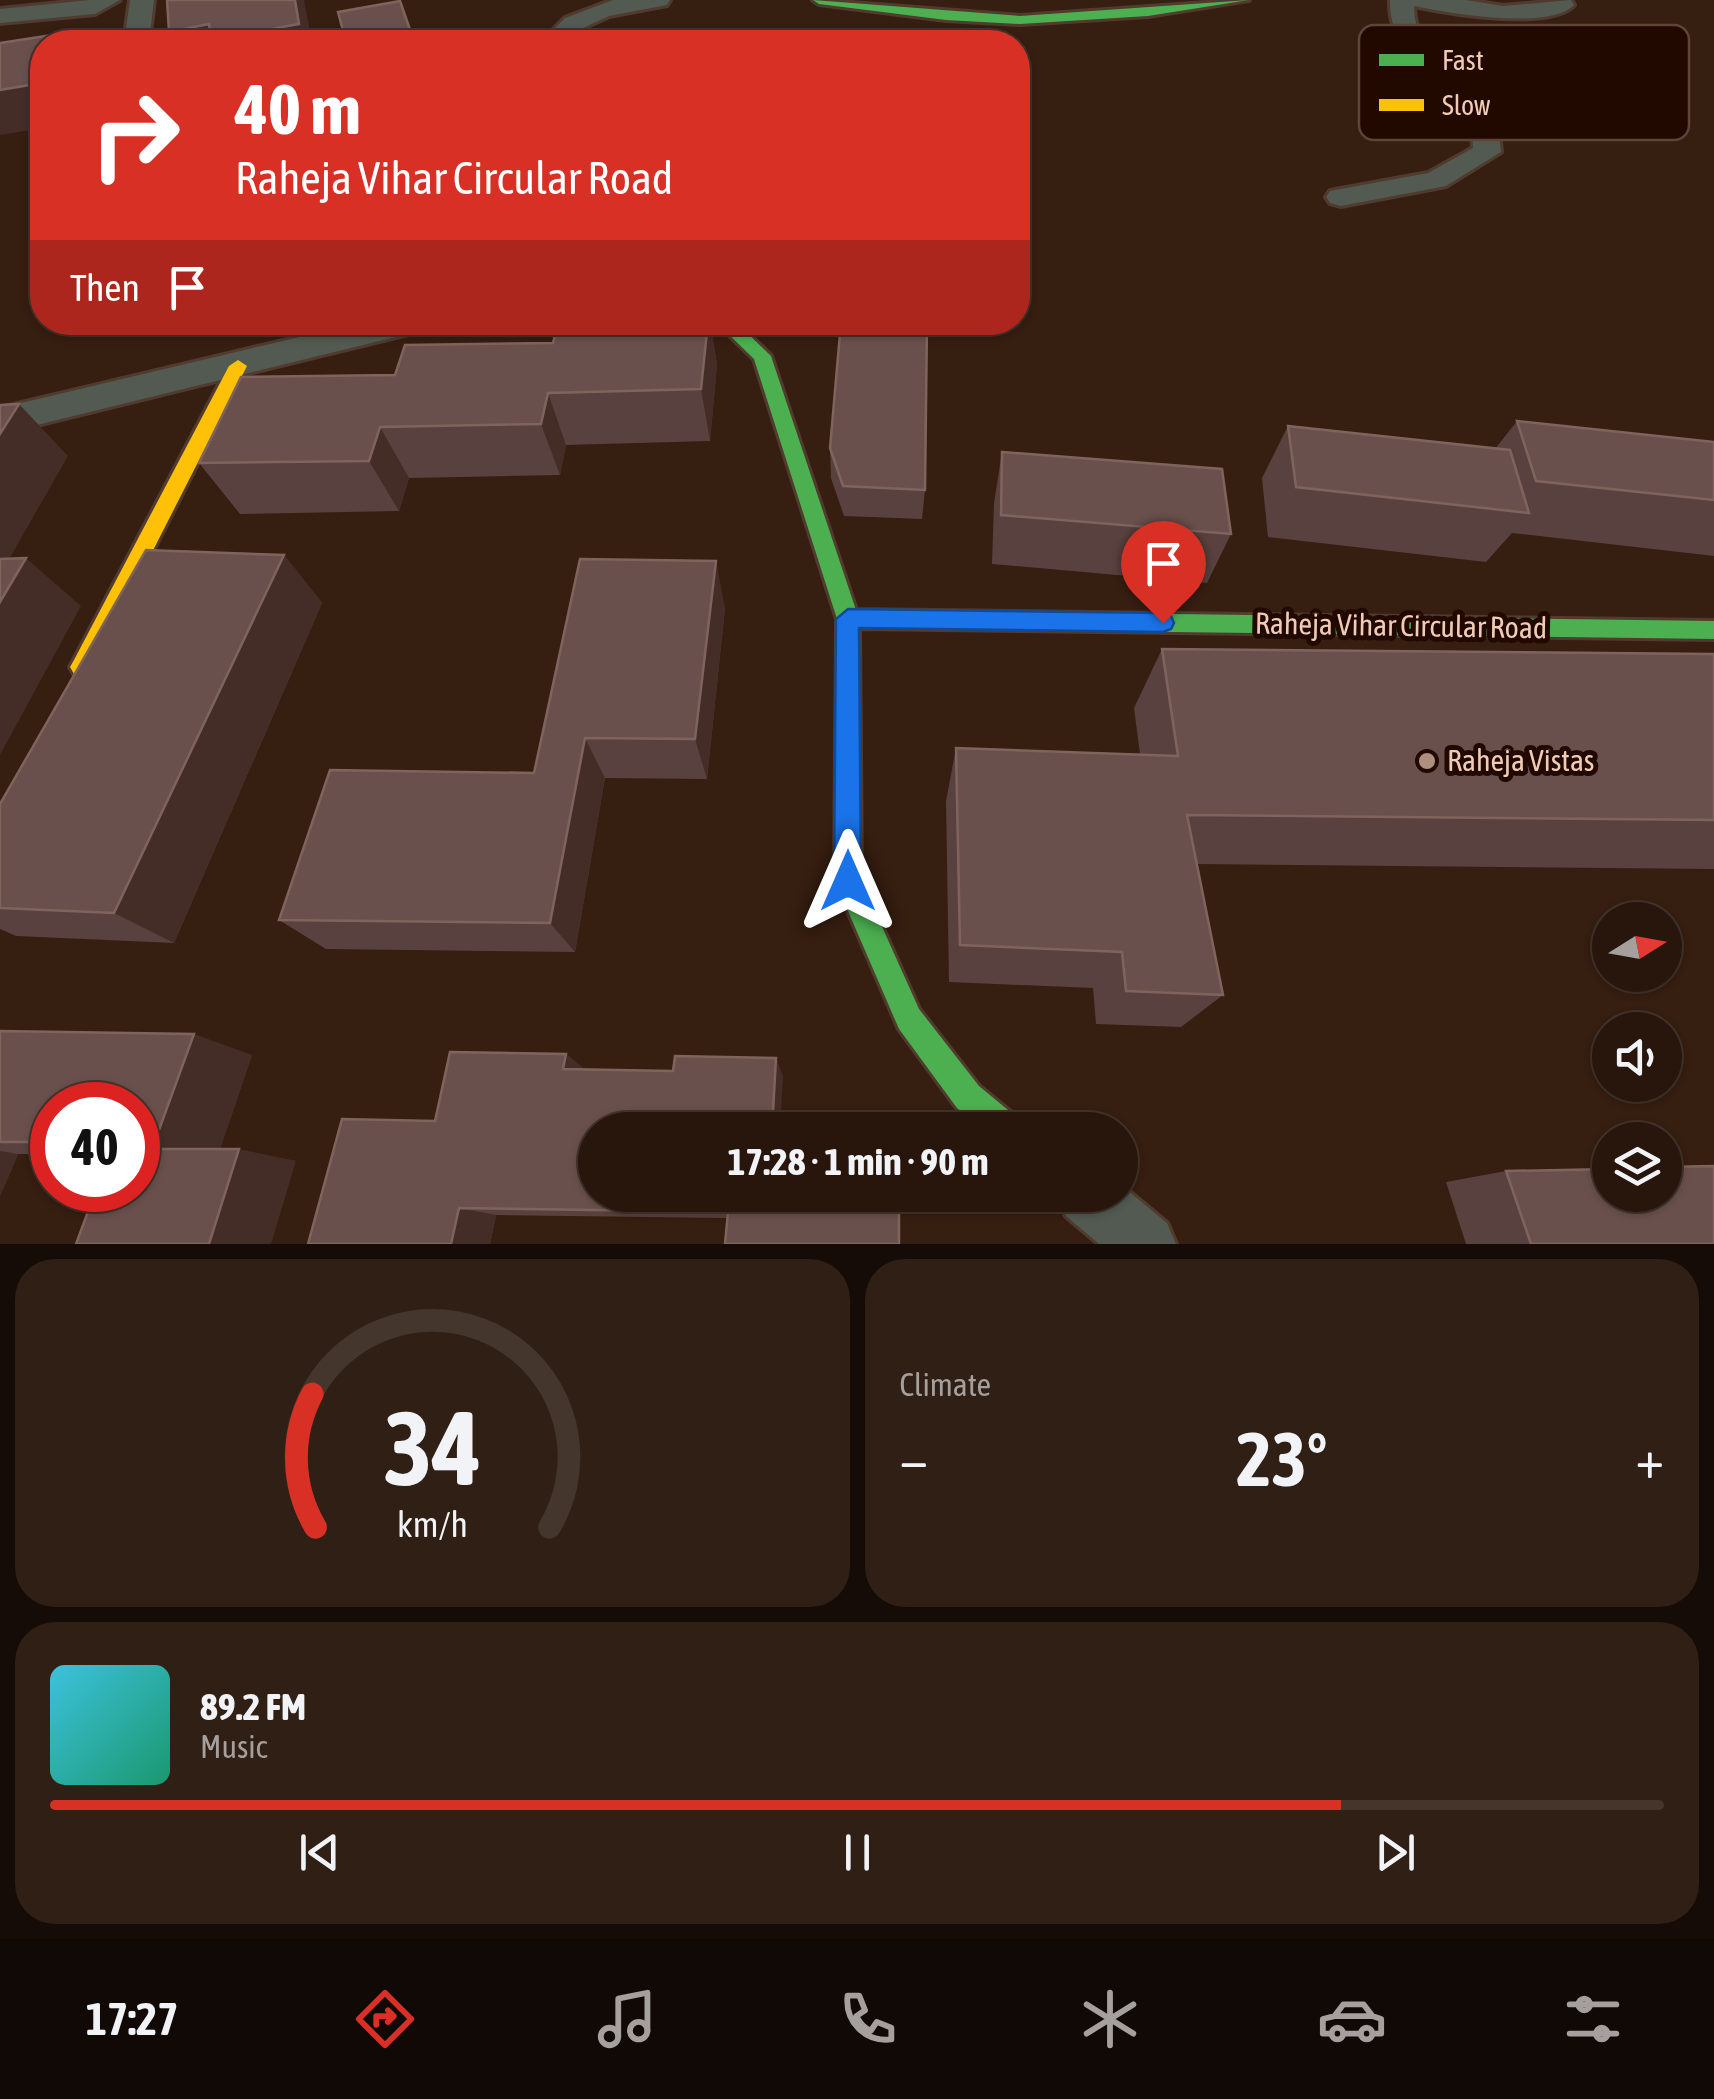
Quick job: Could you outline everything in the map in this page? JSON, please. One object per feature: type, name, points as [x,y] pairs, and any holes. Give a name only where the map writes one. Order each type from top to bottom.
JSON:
[{"type":"street","points":[[0,16],[95,8],[108,0]]},
{"type":"street","points":[[139,30],[142,0]]},
{"type":"street","points":[[562,30],[566,24],[601,12],[658,0]]},
{"type":"street","points":[[819,0],[978,18],[1099,15],[1229,1]]},
{"type":"street","points":[[1402,0],[1399,11],[1406,25]]},
{"type":"street","points":[[1418,0],[1502,13],[1562,5]]},
{"type":"street","points":[[1341,196],[1436,180],[1488,152],[1486,140]]},
{"type":"street","points":[[0,421],[361,335]]},
{"type":"street","points":[[739,335],[762,356],[848,619],[848,881],[909,1019],[968,1097],[986,1112]]},
{"type":"street","points":[[73,684],[238,366]]},
{"type":"street","name":"Raheja Vihar Circular Road","points":[[848,619],[1714,630]]},
{"type":"street","points":[[1107,1212],[1146,1244]]},
{"type":"building","points":[[167,0],[295,0],[299,24],[266,30],[210,30],[209,24],[169,30]]},
{"type":"building","points":[[400,1],[410,30],[343,30],[338,12]]},
{"type":"building","points":[[30,38],[30,85],[0,90],[0,43]]},
{"type":"building","points":[[555,335],[707,335],[701,389],[548,393],[541,424],[380,427],[369,461],[199,463],[241,377],[395,375],[405,345],[553,343]]},
{"type":"building","points":[[840,335],[927,335],[925,490],[843,486],[830,448]]},
{"type":"building","points":[[19,404],[0,434],[0,405]]},
{"type":"building","points":[[1517,421],[1714,442],[1714,500],[1536,481]]},
{"type":"building","points":[[1288,426],[1510,450],[1529,513],[1296,487]]},
{"type":"building","points":[[1002,452],[1222,469],[1231,534],[1001,515]]},
{"type":"building","points":[[146,550],[284,555],[114,913],[0,908],[0,804]]},
{"type":"building","points":[[26,558],[0,602],[0,559]]},
{"type":"building","points":[[580,559],[716,561],[695,739],[585,738],[550,923],[279,920],[330,770],[534,773]]},
{"type":"building","points":[[1162,649],[1714,654],[1714,820],[1187,815],[1223,995],[1126,991],[1122,952],[960,945],[956,748],[1178,756]]},
{"type":"building","points":[[0,1031],[194,1034],[160,1127],[160,1082],[30,1082],[30,1142],[0,1142]]},
{"type":"building","points":[[450,1052],[566,1054],[563,1069],[673,1071],[675,1056],[776,1058],[773,1112],[578,1112],[578,1210],[459,1208],[451,1244],[308,1244],[342,1119],[435,1121]]},
{"type":"building","points":[[160,1149],[239,1149],[209,1244],[76,1244],[88,1212],[160,1212]]},
{"type":"building","points":[[1714,1166],[1714,1244],[1531,1244],[1506,1171],[1592,1169],[1592,1212],[1682,1212],[1682,1167]]},
{"type":"building","points":[[728,1212],[899,1212],[899,1244],[725,1244]]},
{"type":"traffic: fast","points":[[819,0],[946,16],[1020,20],[1116,16],[1243,0]]},
{"type":"traffic: fast","points":[[739,335],[762,356],[848,619],[1714,630]]},
{"type":"traffic: fast","points":[[848,619],[848,881],[909,1019],[968,1097],[986,1112]]},
{"type":"traffic: slow","points":[[82,667],[238,366]]},
{"type":"place","name":"Raheja Vistas","points":[[1427,761]]},
{"type":"route","points":[[848,881],[848,619],[1163,623]]}]
